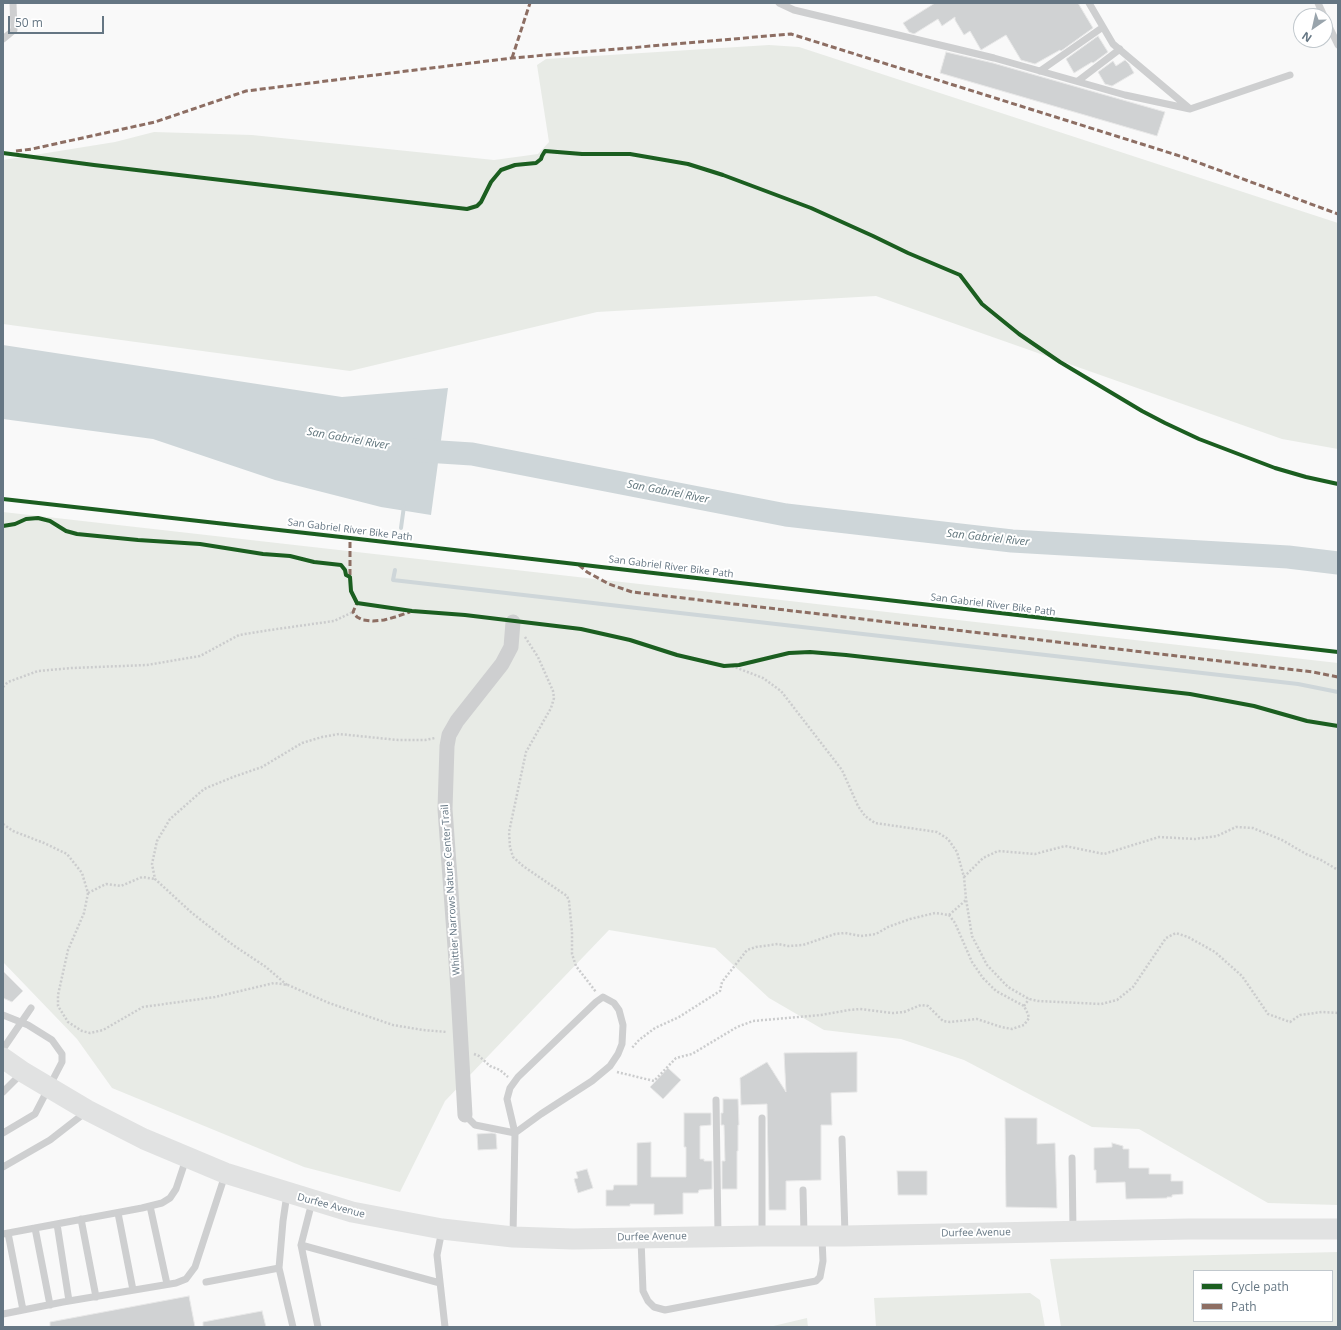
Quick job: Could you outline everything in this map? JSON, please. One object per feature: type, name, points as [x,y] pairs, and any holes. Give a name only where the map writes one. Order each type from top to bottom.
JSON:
[{"type":"main road","name":"Durfee Avenue","points":[[3,1058],[23,1072],[87,1110],[144,1139],[186,1158],[225,1173],[312,1201],[352,1212],[442,1229],[513,1237],[573,1239],[718,1236],[845,1236],[1073,1231],[1338,1229]]},
{"type":"street","name":"Whittier Narrows Nature Center Trail","points":[[465,1115],[445,809],[447,746],[449,735],[457,721],[502,664],[511,647],[513,622]]},
{"type":"lane","points":[[3,39],[14,30],[13,3]]},
{"type":"lane","points":[[779,3],[794,10],[994,58],[1078,82],[1190,109],[1290,75]]},
{"type":"lane","points":[[1089,3],[1113,44],[1190,109]]},
{"type":"lane","points":[[1040,71],[1103,27]]},
{"type":"lane","points":[[1333,34],[1338,45]]},
{"type":"lane","points":[[1078,82],[1120,50]]},
{"type":"lane","points":[[513,1237],[515,1134],[507,1099],[510,1088],[514,1082],[573,1023],[600,1000],[603,998],[614,1003],[619,1010],[623,1025],[622,1044],[618,1054],[607,1068],[592,1081],[541,1114],[515,1134]]},
{"type":"lane","points":[[3,1048],[31,1008]]},
{"type":"lane","points":[[3,1015],[28,1025],[52,1040],[62,1054],[62,1062],[50,1088],[35,1114],[3,1134]]},
{"type":"lane","points":[[3,1092],[23,1072]]},
{"type":"lane","points":[[716,1100],[718,1236]]},
{"type":"lane","points":[[3,1167],[50,1140],[87,1110]]},
{"type":"lane","points":[[465,1115],[475,1125],[515,1134]]},
{"type":"lane","points":[[762,1118],[762,1236]]},
{"type":"lane","points":[[842,1140],[845,1236]]},
{"type":"lane","points":[[23,1310],[5,1233],[118,1213],[162,1203],[170,1198],[174,1193],[186,1158]]},
{"type":"lane","points":[[1072,1158],[1073,1231]]},
{"type":"lane","points":[[3,1314],[176,1283],[186,1279],[195,1267],[225,1173]]},
{"type":"lane","points":[[641,1238],[643,1291],[648,1301],[654,1307],[665,1310],[816,1281],[820,1277],[823,1262],[813,1236],[803,1190]]},
{"type":"lane","points":[[287,1194],[279,1268],[293,1327]]},
{"type":"lane","points":[[312,1201],[301,1245],[318,1327]]},
{"type":"lane","points":[[150,1206],[167,1284]]},
{"type":"lane","points":[[118,1213],[133,1290]]},
{"type":"lane","points":[[81,1220],[96,1297]]},
{"type":"lane","points":[[57,1224],[69,1301]]},
{"type":"lane","points":[[35,1228],[50,1305]]},
{"type":"lane","points":[[442,1229],[437,1255],[445,1327]]},
{"type":"lane","points":[[301,1245],[440,1283]]},
{"type":"lane","points":[[206,1282],[279,1268]]},
{"type":"path","points":[[3,687],[8,682],[38,671],[146,665],[200,656],[239,636],[334,621],[353,612]]},
{"type":"path","points":[[513,622],[530,643],[538,657],[553,691],[554,698],[551,708],[526,752],[509,832],[510,847],[513,857],[523,866],[567,896],[569,901],[572,932],[572,954],[576,966],[600,1000]]},
{"type":"path","points":[[732,666],[763,678],[781,691],[842,770],[858,806],[865,816],[876,823],[937,832],[948,839],[957,852],[964,877],[972,936],[987,965],[1008,987],[1029,999],[1038,1001],[1101,1004],[1117,1000],[1132,987],[1166,938],[1176,933],[1188,937],[1215,952],[1242,976],[1268,1014],[1290,1022],[1300,1015],[1322,1012],[1338,1013]]},
{"type":"path","points":[[288,985],[266,966],[233,945],[197,917],[166,891],[155,879],[152,864],[156,841],[170,818],[204,790],[233,777],[262,767],[302,743],[322,737],[339,734],[398,740],[425,740],[449,735]]},
{"type":"path","points":[[3,824],[13,831],[67,854],[82,873],[88,893],[84,912],[68,950],[58,995],[58,1006],[68,1022],[82,1031],[90,1034],[103,1030],[143,1007],[215,997],[274,983],[288,985],[329,1003],[393,1025],[423,1030],[450,1032],[469,1052],[479,1056],[490,1066],[500,1070],[514,1082]]},
{"type":"path","points":[[964,877],[983,858],[998,851],[1035,854],[1065,846],[1104,854],[1159,837],[1195,839],[1217,836],[1236,827],[1253,828],[1282,840],[1338,870]]},
{"type":"path","points":[[88,893],[106,884],[121,886],[142,877],[155,879]]},
{"type":"path","points":[[949,915],[966,900]]},
{"type":"path","points":[[607,1068],[624,1074],[654,1081],[676,1058],[692,1054],[737,1027],[753,1021],[820,1015],[860,1009],[894,1013],[904,1012],[921,1005],[928,1006],[943,1021],[950,1022],[977,1019],[1012,1029],[1024,1025],[1029,1018],[1024,1006],[996,991],[984,978],[972,962],[955,923],[949,915],[936,913],[910,919],[888,927],[876,934],[861,936],[835,934],[803,944],[788,946],[778,944],[756,947],[747,950],[722,982],[720,991],[679,1017],[655,1028],[639,1040],[627,1054]]},
{"type":"path","points":[[1024,1006],[1029,999]]},
{"type":"shaded area","points":[[769,45],[799,47],[1338,223],[1338,449],[1282,439],[876,296],[597,312],[350,371],[3,324],[3,160],[115,142],[154,132],[252,135],[494,160],[538,154],[549,142],[537,65],[546,59]]},
{"type":"shaded area","points":[[3,512],[1338,663],[1338,1205],[1268,1203],[1139,1129],[1092,1127],[964,1060],[901,1039],[824,1030],[769,998],[715,948],[609,930],[445,1101],[400,1192],[304,1167],[112,1088],[77,1039],[3,962]]},
{"type":"shaded area","points":[[1338,1252],[1338,1327],[1061,1327],[1050,1259]]},
{"type":"shaded area","points":[[1030,1293],[1040,1300],[1045,1327],[876,1327],[874,1298]]},
{"type":"shaded area","points":[[807,1318],[808,1327],[769,1327]]},
{"type":"water","points":[[3,345],[342,397],[448,388],[431,515],[381,507],[275,480],[153,439],[3,419]]},
{"type":"building","points":[[935,3],[1078,3],[1093,28],[1061,51],[1060,50],[1035,64],[1021,60],[1006,35],[981,50],[970,31],[964,35],[955,20],[955,17],[942,26],[938,19],[914,34],[909,32],[903,23]]},
{"type":"building","points":[[1098,36],[1108,52],[1093,63],[1092,62],[1074,73],[1066,59]]},
{"type":"building","points":[[946,52],[993,63],[1165,112],[1157,136],[940,73]]},
{"type":"building","points":[[1125,60],[1134,73],[1112,86],[1105,84],[1098,72],[1113,61],[1116,66]]},
{"type":"building","points":[[3,971],[23,991],[12,1002],[3,998]]},
{"type":"building","points":[[857,1052],[857,1092],[831,1093],[832,1125],[821,1125],[821,1180],[786,1181],[786,1210],[769,1210],[767,1104],[741,1105],[740,1078],[767,1062],[786,1092],[784,1053]]},
{"type":"building","points":[[668,1068],[681,1080],[663,1099],[650,1087]]},
{"type":"building","points":[[723,1099],[738,1099],[739,1125],[737,1189],[722,1189],[722,1161],[725,1161],[724,1125],[721,1125]]},
{"type":"building","points":[[684,1113],[711,1113],[711,1125],[700,1126],[700,1159],[704,1159],[704,1161],[712,1161],[712,1189],[699,1190],[698,1193],[683,1193],[683,1214],[654,1215],[654,1204],[606,1206],[606,1190],[613,1190],[614,1185],[637,1185],[637,1143],[651,1142],[651,1177],[686,1177]]},
{"type":"building","points":[[1005,1118],[1037,1118],[1037,1144],[1055,1143],[1057,1208],[1006,1207]]},
{"type":"building","points":[[477,1134],[496,1134],[497,1149],[478,1150]]},
{"type":"building","points":[[1112,1143],[1123,1146],[1123,1149],[1129,1149],[1129,1168],[1149,1168],[1149,1174],[1171,1174],[1171,1181],[1183,1181],[1183,1194],[1172,1195],[1172,1197],[1167,1198],[1126,1199],[1125,1182],[1096,1183],[1096,1170],[1094,1170],[1094,1148],[1112,1147]]},
{"type":"building","points":[[587,1169],[593,1188],[578,1193],[574,1179],[578,1178],[576,1172]]},
{"type":"building","points":[[897,1171],[927,1171],[927,1195],[898,1195]]},
{"type":"building","points":[[189,1296],[195,1327],[50,1327],[50,1322]]},
{"type":"building","points":[[262,1311],[266,1327],[203,1327],[203,1322]]},
{"type":"waterway","name":"San Gabriel River","points":[[409,450],[472,454],[786,515],[1012,541],[1288,557],[1338,563]]},
{"type":"waterway","points":[[401,528],[404,506]]},
{"type":"waterway","points":[[395,570],[393,580],[1298,684],[1338,692]]},
{"type":"marked path","points":[[512,58],[530,3]]},
{"type":"marked path","points":[[16,151],[32,149],[155,122],[246,91],[512,58],[791,34],[1183,157],[1338,214]]},
{"type":"marked path","points":[[350,538],[350,575]]},
{"type":"marked path","points":[[579,565],[587,572],[609,584],[632,592],[1313,672],[1338,677]]},
{"type":"marked path","points":[[355,600],[357,603],[353,612],[357,617],[363,620],[384,620],[410,612]]},
{"type":"cycle path","points":[[3,153],[467,209],[477,206],[481,202],[491,182],[501,170],[515,165],[536,163],[541,159],[545,151],[582,154],[630,154],[688,164],[723,175],[811,208],[908,253],[960,275],[982,304],[1019,334],[1060,362],[1165,423],[1199,439],[1275,468],[1338,484]]},
{"type":"cycle path","name":"San Gabriel River Bike Path","points":[[3,499],[1338,652]]},
{"type":"cycle path","points":[[3,526],[15,524],[26,519],[38,518],[50,521],[66,531],[77,534],[200,544],[263,554],[290,556],[314,562],[341,565],[345,570],[346,575],[350,577],[351,591],[357,603],[412,611],[465,615],[581,629],[630,640],[677,655],[724,666],[739,665],[789,653],[810,652],[846,655],[1190,694],[1254,706],[1307,721],[1338,726]]}]
